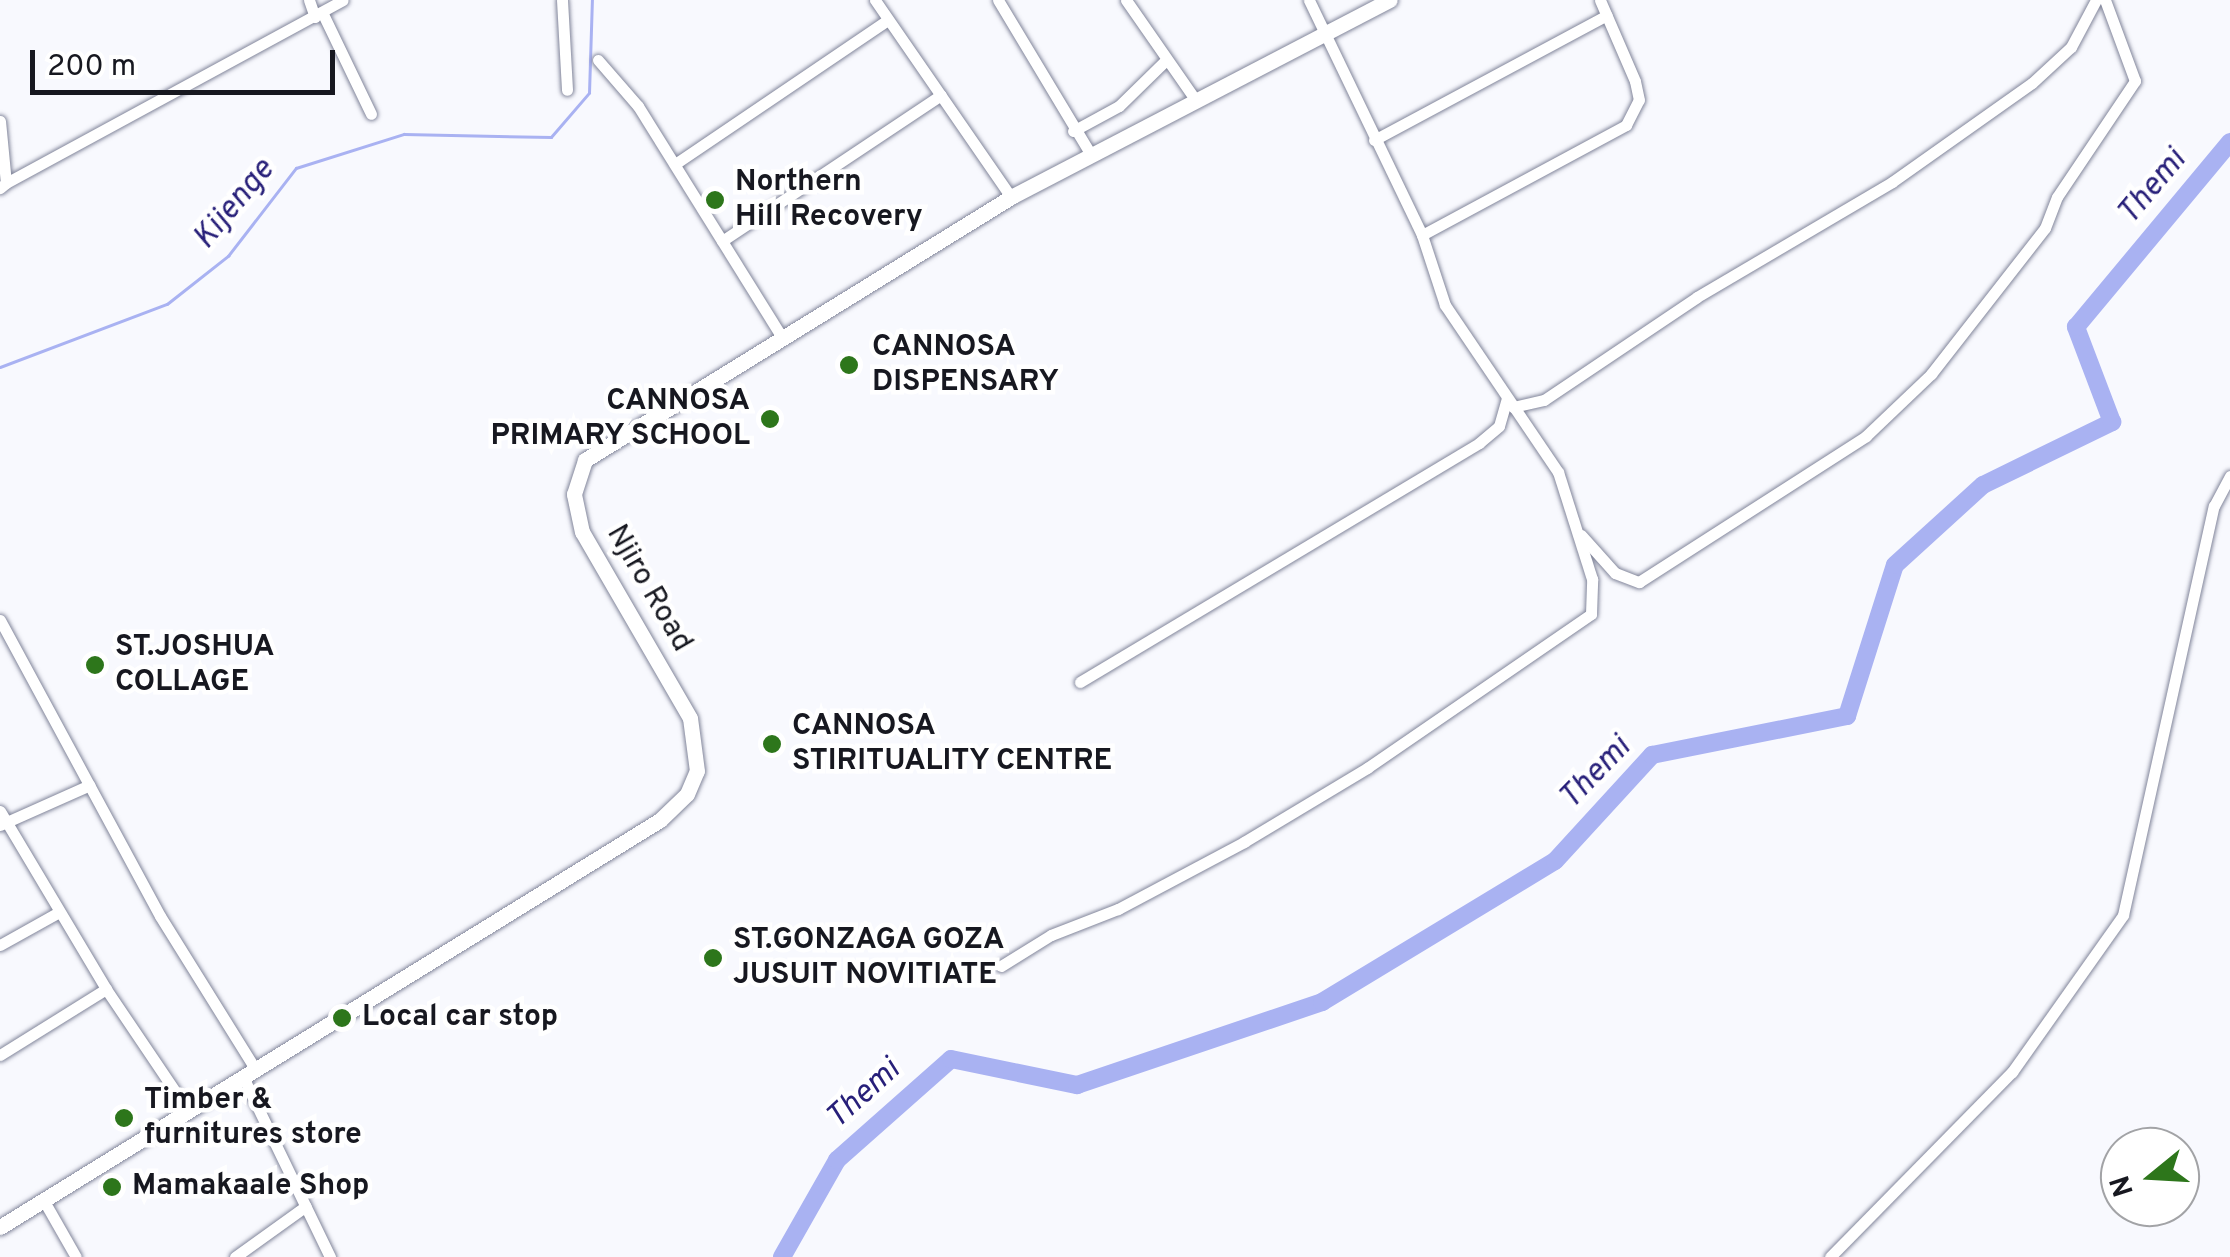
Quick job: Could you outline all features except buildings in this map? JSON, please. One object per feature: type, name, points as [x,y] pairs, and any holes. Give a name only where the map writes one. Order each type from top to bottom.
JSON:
[{"type":"street","points":[[309,0],[371,114]]},
{"type":"street","points":[[0,121],[3,186],[343,0]]},
{"type":"street","points":[[562,0],[567,90]]},
{"type":"street","points":[[874,0],[1012,198]]},
{"type":"street","points":[[998,0],[1090,154]]},
{"type":"street","points":[[1126,0],[1194,98]]},
{"type":"street","points":[[1000,966],[1050,935],[1118,909],[1244,842],[1578,628],[1593,599],[1558,472],[1445,304],[1422,234],[1309,0]]},
{"type":"street","name":"Njiro Road","points":[[0,1228],[660,820],[687,794],[697,771],[690,718],[582,532],[574,494],[585,460],[613,438],[1012,198],[1194,98],[1390,0]]},
{"type":"street","points":[[1422,234],[1626,125],[1639,100],[1600,0]]},
{"type":"street","points":[[1510,402],[1544,400],[1698,297],[1892,182],[2032,83],[2072,47],[2096,0]]},
{"type":"street","points":[[1575,528],[1615,573],[1639,582],[1866,436],[1930,374],[2045,228],[2058,197],[2135,82],[2105,0]]},
{"type":"street","points":[[1374,140],[1607,15]]},
{"type":"street","points":[[675,164],[888,20]]},
{"type":"street","points":[[598,60],[675,164],[781,336]]},
{"type":"street","points":[[1073,131],[1119,106],[1165,61]]},
{"type":"street","points":[[722,241],[941,95]]},
{"type":"street","points":[[1080,682],[1447,464],[1499,426],[1510,402]]},
{"type":"street","points":[[1830,1257],[2012,1072],[2123,915],[2214,506],[2230,476]]},
{"type":"street","points":[[0,620],[4,634],[250,1074],[330,1257]]},
{"type":"street","points":[[90,785],[2,819],[106,989],[189,1112]]},
{"type":"street","points":[[0,945],[59,912]]},
{"type":"street","points":[[0,1054],[106,989]]},
{"type":"street","points":[[44,1201],[76,1257]]},
{"type":"street","points":[[235,1257],[306,1206]]},
{"type":"waterway","name":"Kijenge","points":[[0,367],[167,304],[228,256],[296,168],[404,134],[551,137],[589,93],[592,0]]},
{"type":"waterway","name":"Themi","points":[[782,1257],[837,1160],[951,1059],[1077,1085],[1322,1002],[1555,861],[1652,755],[1847,716],[1895,565],[1983,485],[2112,422],[2076,327],[2230,142]]},
{"type":"place","name":"Northern Hill Recovery","points":[[715,200]]},
{"type":"place","name":"CANNOSA DISPENSARY","points":[[849,365]]},
{"type":"place","name":"CANNOSA PRIMARY SCHOOL","points":[[770,419]]},
{"type":"place","name":"ST.JOSHUA COLLAGE","points":[[95,665]]},
{"type":"place","name":"CANNOSA STIRITUALITY CENTRE","points":[[772,744]]},
{"type":"place","name":"ST.GONZAGA GOZA JUSUIT NOVITIATE","points":[[713,958]]},
{"type":"place","name":"Local car stop","points":[[342,1018]]},
{"type":"place","name":"Timber & furnitures store","points":[[124,1118]]},
{"type":"place","name":"Mamakaale Shop","points":[[112,1187]]}]
